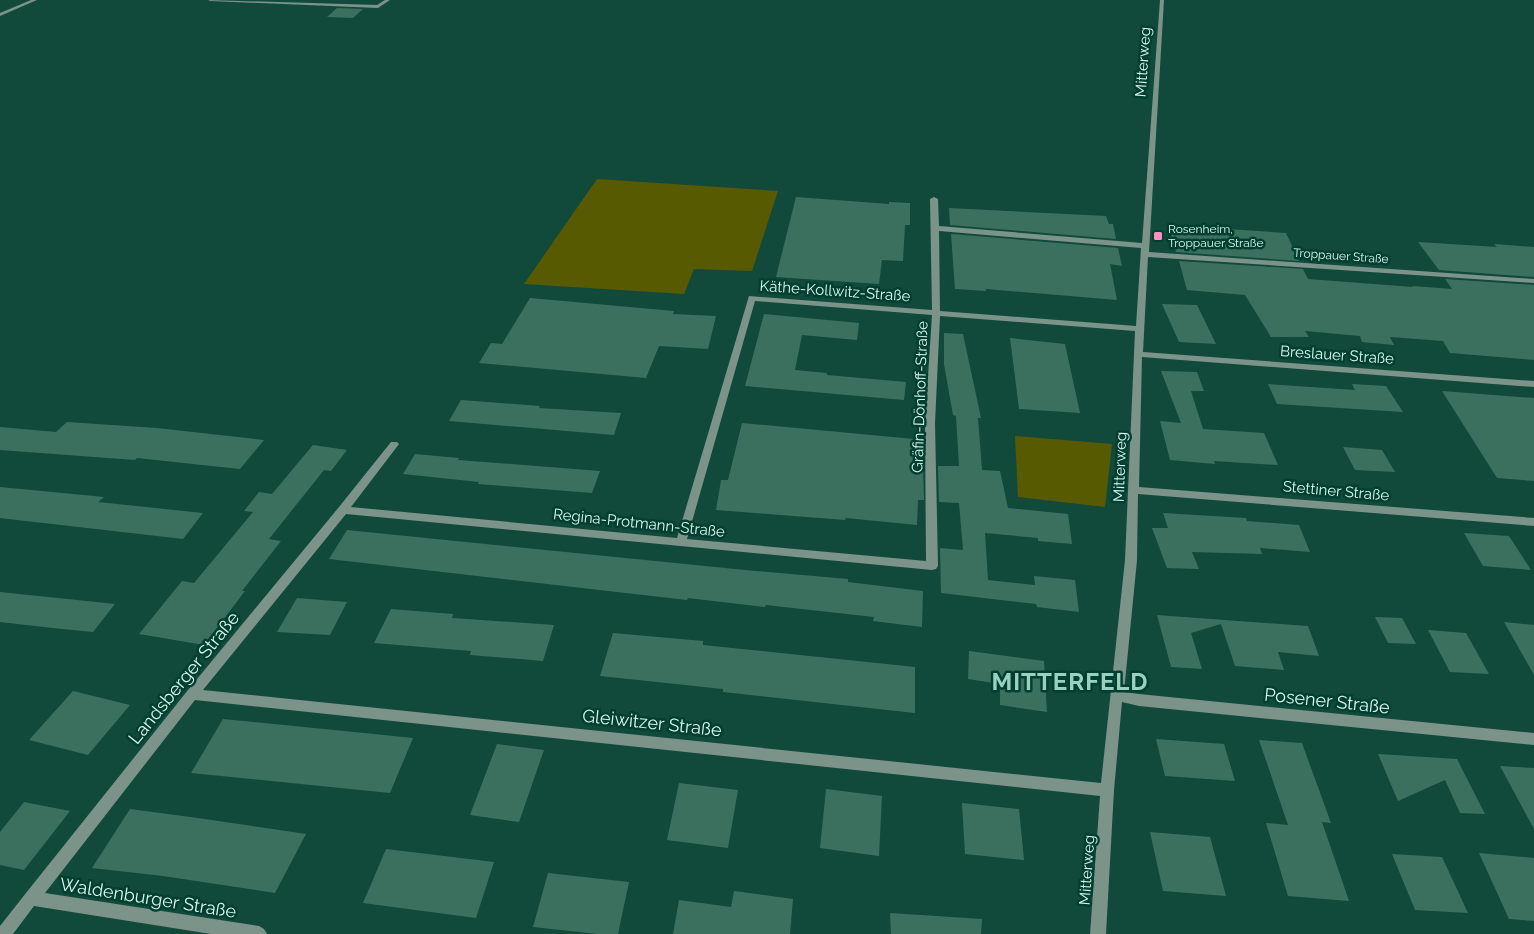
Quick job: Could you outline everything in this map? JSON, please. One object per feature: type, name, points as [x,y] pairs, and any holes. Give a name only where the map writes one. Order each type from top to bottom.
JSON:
[{"type":"street","points":[[0,15],[35,0]]},
{"type":"street","points":[[210,0],[378,6],[388,0]]},
{"type":"street","name":"Mitterweg","points":[[1098,934],[1107,790],[1131,560],[1135,490],[1138,354],[1162,0]]},
{"type":"street","name":"Gräfin-Dönhoff-Straße","points":[[932,566],[930,423],[936,313],[934,199]]},
{"type":"street","points":[[935,228],[1146,250]]},
{"type":"street","name":"Troppauer Straße","points":[[1146,250],[1534,281]]},
{"type":"street","name":"Käthe-Kollwitz-Straße","points":[[680,542],[752,298],[1140,329]]},
{"type":"street","name":"Breslauer Straße","points":[[1138,354],[1534,384]]},
{"type":"street","name":"Landsberger Straße","points":[[3,934],[192,694],[343,510],[394,444]]},
{"type":"street","name":"Stettiner Straße","points":[[1135,490],[1534,522]]},
{"type":"street","name":"Regina-Protmann-Straße","points":[[343,510],[932,566]]},
{"type":"street","name":"Gleiwitzer Straße","points":[[192,694],[1107,790]]},
{"type":"street","name":"Posener Straße","points":[[1118,696],[1139,700],[1534,739]]},
{"type":"street","name":"Waldenburger Straße","points":[[31,898],[259,934]]},
{"type":"shaded area","points":[[597,179],[778,191],[752,271],[694,269],[684,294],[524,284]]},
{"type":"shaded area","points":[[1015,436],[1112,444],[1105,507],[1018,497]]},
{"type":"building","points":[[337,8],[363,9],[353,18],[327,17]]},
{"type":"building","points":[[796,197],[889,204],[889,202],[910,203],[910,225],[905,225],[903,261],[882,260],[879,284],[776,277]]},
{"type":"building","points":[[949,208],[1106,216],[1109,224],[1113,224],[1116,239],[950,225]]},
{"type":"building","points":[[1168,225],[1286,233],[1299,261],[1176,252]]},
{"type":"building","points":[[951,234],[1118,248],[1122,266],[1110,264],[1117,300],[986,289],[986,291],[955,289]]},
{"type":"building","points":[[1418,242],[1497,247],[1494,244],[1534,247],[1534,277],[1439,270]]},
{"type":"building","points":[[1179,261],[1303,269],[1308,279],[1413,287],[1452,289],[1445,279],[1534,285],[1534,360],[1450,353],[1443,341],[1390,337],[1394,345],[1362,342],[1360,336],[1305,331],[1309,337],[1271,337],[1245,295],[1187,290]]},
{"type":"building","points":[[530,298],[674,311],[673,314],[716,316],[708,349],[659,346],[646,378],[479,363],[491,343],[502,344]]},
{"type":"building","points":[[1162,304],[1197,305],[1216,344],[1179,342]]},
{"type":"building","points":[[764,314],[859,323],[857,340],[802,335],[795,370],[827,373],[827,375],[906,382],[904,400],[745,386]]},
{"type":"building","points":[[944,333],[963,334],[981,418],[978,418],[982,470],[1000,471],[1008,508],[1068,514],[1072,544],[1038,541],[1038,538],[985,533],[988,580],[1035,585],[1034,576],[1075,580],[1079,612],[1037,607],[1036,604],[941,593],[940,548],[963,550],[959,503],[939,502],[938,466],[959,466],[956,416],[953,415],[944,364]]},
{"type":"building","points":[[1010,338],[1065,344],[1080,413],[1019,409]]},
{"type":"building","points":[[1161,371],[1197,372],[1204,391],[1191,391],[1203,429],[1264,433],[1278,465],[1214,461],[1215,464],[1170,460],[1160,421],[1181,423]]},
{"type":"building","points":[[1268,384],[1355,390],[1352,384],[1386,386],[1403,412],[1277,404]]},
{"type":"building","points":[[1442,391],[1534,398],[1534,481],[1497,478]]},
{"type":"building","points":[[461,400],[540,406],[539,408],[621,413],[614,435],[449,421]]},
{"type":"building","points":[[67,422],[157,428],[264,440],[240,469],[137,458],[135,460],[0,450],[0,427],[56,432]]},
{"type":"building","points":[[742,423],[914,439],[913,466],[923,466],[924,500],[918,500],[917,525],[846,518],[845,520],[716,510],[721,480],[728,480]]},
{"type":"building","points":[[313,445],[347,450],[331,471],[324,470],[269,539],[281,541],[242,591],[245,591],[204,645],[139,634],[182,581],[194,583],[253,512],[244,511],[259,492],[272,494]]},
{"type":"building","points":[[1343,447],[1382,450],[1395,472],[1355,470]]},
{"type":"building","points":[[415,454],[459,458],[458,460],[600,471],[592,493],[478,484],[479,482],[403,474]]},
{"type":"building","points":[[0,487],[104,497],[98,502],[203,513],[183,539],[0,518]]},
{"type":"building","points":[[1163,513],[1246,518],[1247,521],[1299,525],[1310,552],[1260,548],[1262,554],[1192,552],[1199,569],[1167,568],[1152,528],[1168,528]]},
{"type":"building","points":[[347,530],[848,579],[848,582],[923,591],[922,627],[873,621],[874,617],[766,605],[765,607],[688,598],[687,600],[329,559]]},
{"type":"building","points":[[1464,533],[1509,536],[1531,570],[1483,566]]},
{"type":"building","points":[[0,592],[115,604],[93,632],[53,628],[0,622]]},
{"type":"building","points":[[297,598],[347,602],[330,635],[277,632]]},
{"type":"building","points":[[391,609],[453,614],[452,618],[554,625],[543,661],[470,655],[471,651],[374,643]]},
{"type":"building","points":[[1157,615],[1308,626],[1319,656],[1278,652],[1284,670],[1235,666],[1221,624],[1191,633],[1202,669],[1171,667]]},
{"type":"building","points":[[1375,617],[1402,618],[1416,644],[1388,643]]},
{"type":"building","points":[[1504,622],[1534,625],[1534,675]]},
{"type":"building","points":[[1428,630],[1466,633],[1489,674],[1450,672]]},
{"type":"building","points":[[613,633],[703,641],[703,645],[915,667],[915,713],[723,692],[723,689],[600,676]]},
{"type":"building","points":[[969,651],[1044,661],[1047,712],[1000,705],[1000,684],[968,679]]},
{"type":"building","points":[[73,691],[130,705],[88,755],[29,740]]},
{"type":"building","points":[[223,719],[413,738],[390,793],[191,773]]},
{"type":"building","points":[[1156,739],[1224,744],[1235,781],[1165,776]]},
{"type":"building","points":[[1259,740],[1302,743],[1331,823],[1322,822],[1349,901],[1288,896],[1266,823],[1288,825]]},
{"type":"building","points":[[497,744],[544,750],[519,822],[470,815]]},
{"type":"building","points":[[1378,754],[1457,759],[1485,814],[1460,813],[1445,780],[1398,801]]},
{"type":"building","points":[[1500,766],[1534,768],[1534,829]]},
{"type":"building","points":[[679,783],[738,790],[728,848],[667,840]]},
{"type":"building","points":[[826,789],[882,796],[879,856],[820,848]]},
{"type":"building","points":[[24,802],[70,811],[24,870],[0,865],[0,832]]},
{"type":"building","points":[[962,803],[1019,809],[1024,860],[965,854]]},
{"type":"building","points":[[130,809],[306,834],[275,893],[163,876],[92,868]]},
{"type":"building","points":[[1150,832],[1210,837],[1226,896],[1163,891]]},
{"type":"building","points":[[386,849],[494,862],[476,918],[363,903]]},
{"type":"building","points":[[1479,853],[1534,858],[1534,921],[1509,919]]},
{"type":"building","points":[[1392,854],[1442,857],[1468,913],[1415,910]]},
{"type":"building","points":[[548,873],[629,882],[618,934],[597,934],[533,927]]},
{"type":"building","points":[[734,891],[793,899],[790,934],[673,934],[679,900],[731,907]]},
{"type":"building","points":[[890,913],[982,919],[981,934],[891,934]]},
{"type":"place","name":"Rosenheim, Troppauer Straße","points":[[1158,236]]},
{"type":"district","name":"MITTERFELD","points":[[1070,682]]}]
